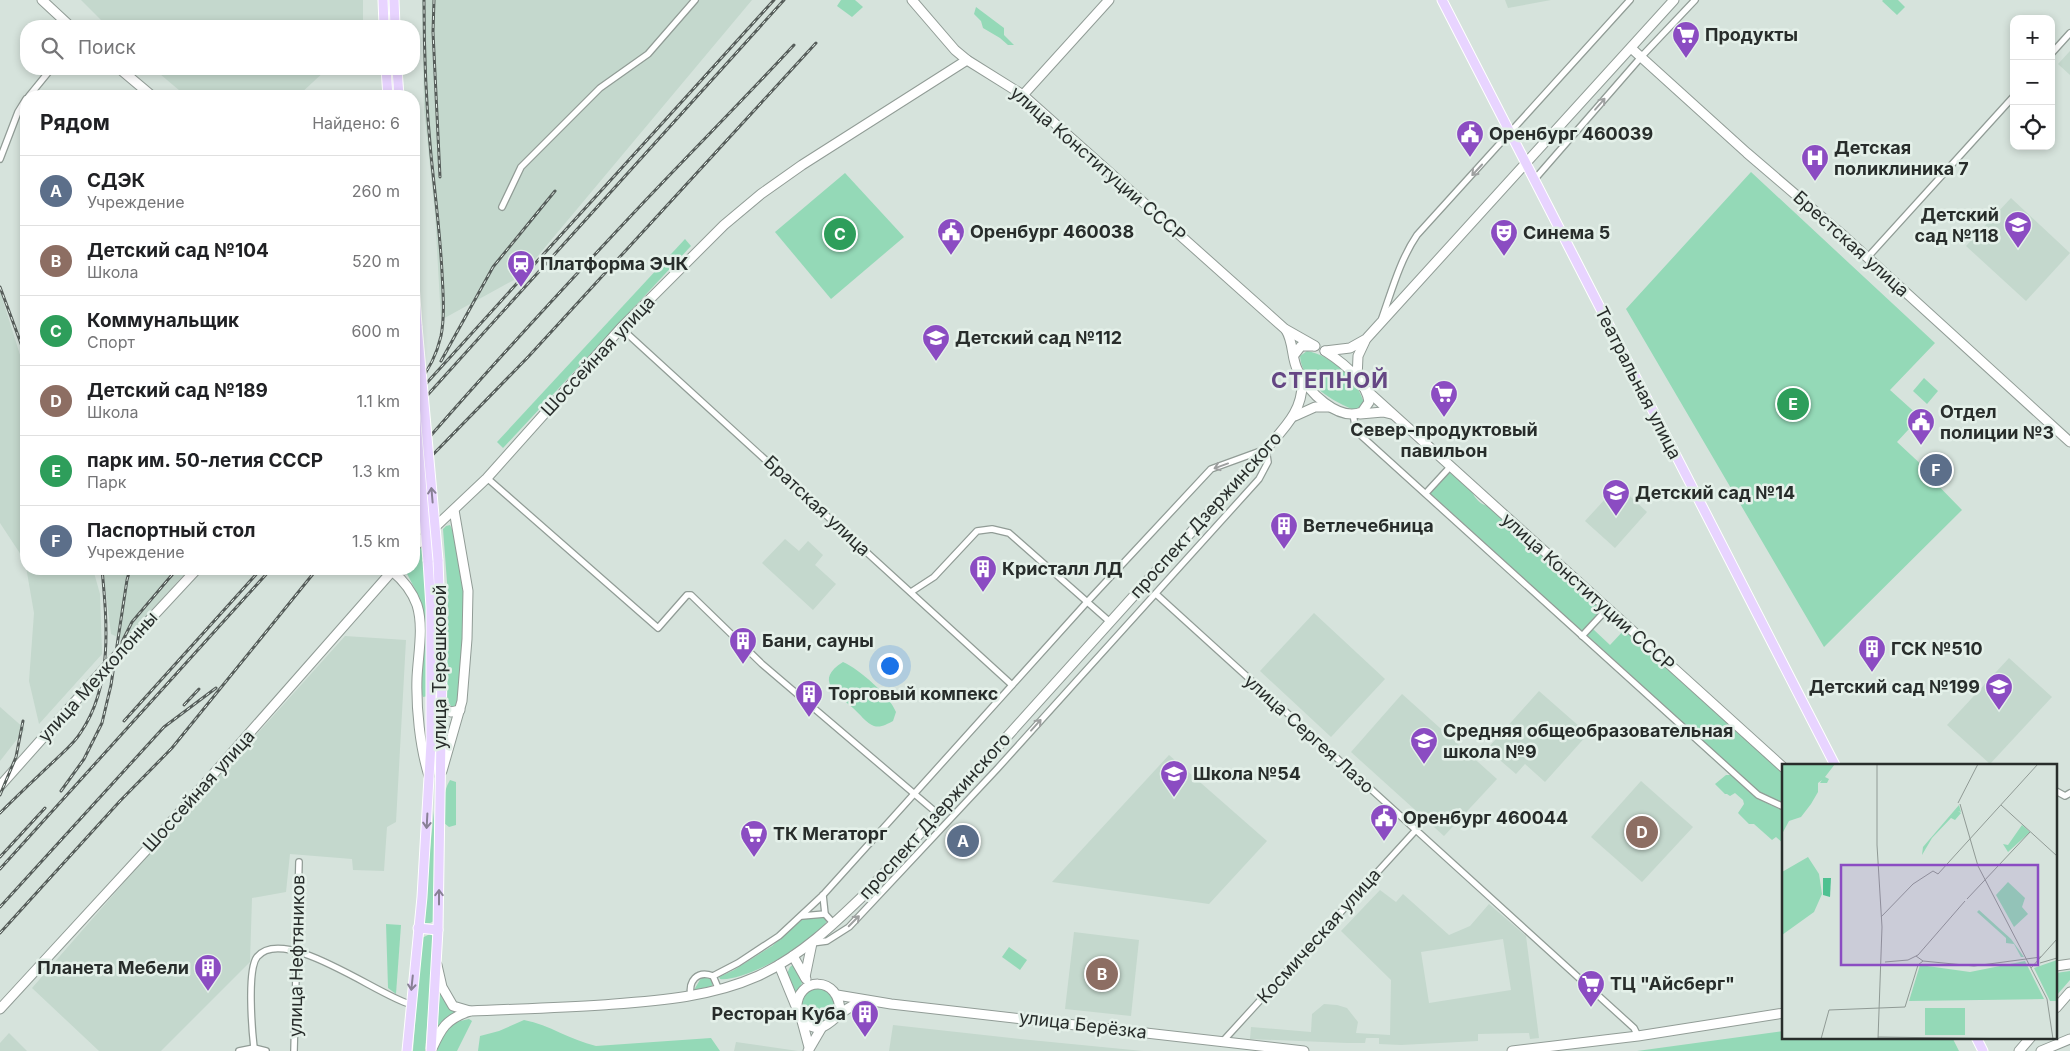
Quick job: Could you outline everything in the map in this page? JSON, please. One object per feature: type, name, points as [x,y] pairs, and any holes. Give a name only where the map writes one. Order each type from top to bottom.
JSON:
[{"type":"main road","points":[[42,0],[64,20]]},
{"type":"main road","points":[[383,0],[384,20]]},
{"type":"main road","points":[[394,0],[395,20]]},
{"type":"main road","name":"улица Конституции СССР","points":[[912,0],[936,30],[967,60],[1023,96],[1285,329],[1325,351],[1343,364],[1394,416],[1782,766]]},
{"type":"main road","points":[[1023,96],[1109,0]]},
{"type":"main road","name":"Театральная улица","points":[[1442,0],[1834,764]]},
{"type":"main road","points":[[1325,351],[1350,348],[1366,339],[1674,0]]},
{"type":"main road","name":"Брестская улица","points":[[1631,48],[2070,442]]},
{"type":"main road","name":"Шоссейная улица","points":[[420,541],[487,478],[622,328],[712,236],[761,194],[837,142],[967,60]]},
{"type":"main road","points":[[127,75],[145,90]]},
{"type":"main road","points":[[386,75],[388,90]]},
{"type":"main road","points":[[397,75],[399,90]]},
{"type":"main road","name":"улица Конституции СССР","points":[[1285,329],[1302,379]]},
{"type":"main road","points":[[1356,414],[1365,410],[1369,402],[1360,382],[1358,356],[1366,339]]},
{"type":"main road","points":[[1294,355],[1301,346],[1315,346]]},
{"type":"main road","name":"улица Терешковой","points":[[407,1051],[428,793],[431,703],[433,561],[420,370]]},
{"type":"main road","points":[[1302,379],[1320,399],[1331,407],[1356,414],[1383,412],[1394,416]]},
{"type":"main road","name":"проспект Дзержинского","points":[[470,1011],[629,1003],[690,996],[719,990],[757,976],[779,965],[812,943],[868,891],[1266,449],[1291,420],[1300,404],[1303,390],[1302,379]]},
{"type":"main road","name":"проспект Дзержинского","points":[[1291,420],[1304,411],[1315,407],[1331,407]]},
{"type":"main road","name":"улица Терешковой","points":[[420,450],[442,644],[438,930],[431,1051]]},
{"type":"main road","points":[[440,777],[460,710],[466,668],[468,603],[454,510]]},
{"type":"main road","name":"улица Мехколонны","points":[[0,786],[191,575]]},
{"type":"main road","name":"Шоссейная улица","points":[[0,1009],[150,846],[389,575]]},
{"type":"main road","points":[[398,575],[411,593],[418,612],[418,700],[424,761],[429,777]]},
{"type":"main road","points":[[418,700],[423,705],[431,703]]},
{"type":"main road","points":[[442,705],[444,709],[451,712],[460,710]]},
{"type":"main road","points":[[428,793],[440,793]]},
{"type":"main road","points":[[418,928],[438,930]]},
{"type":"main road","points":[[805,977],[812,943]]},
{"type":"main road","points":[[793,956],[810,986]]},
{"type":"main road","points":[[437,964],[446,996],[453,1006],[470,1011]]},
{"type":"main road","points":[[779,965],[802,1021],[809,1049]]},
{"type":"main road","points":[[797,1011],[799,996],[810,986],[820,984],[827,986],[837,995],[840,1004],[840,1014]]},
{"type":"main road","points":[[2058,1006],[2070,992]]},
{"type":"main road","name":"улица Берёзка","points":[[837,995],[863,1001],[1304,1051]]},
{"type":"main road","points":[[809,1049],[822,1028],[832,1023],[840,1014],[863,1001]]},
{"type":"main road","points":[[431,1051],[439,1033],[447,1023],[455,1016],[470,1011]]},
{"type":"main road","points":[[1512,1051],[1638,1036],[1782,1013]]},
{"type":"main road","points":[[802,1021],[808,1025],[822,1028]]},
{"type":"main road","points":[[1976,1038],[1983,1051]]},
{"type":"main road","points":[[2019,1051],[2030,1038]]},
{"type":"main road","points":[[2041,1051],[2070,1039]]},
{"type":"street","points":[[502,207],[521,168],[600,88],[648,54],[695,0]]},
{"type":"street","points":[[1381,323],[1395,280],[1412,243],[1630,0]]},
{"type":"street","points":[[1534,180],[1642,56],[1695,0]]},
{"type":"street","points":[[2055,50],[2070,33]]},
{"type":"street","points":[[34,90],[46,75]]},
{"type":"street","points":[[1867,258],[2010,100]]},
{"type":"street","points":[[0,159],[20,109]]},
{"type":"street","name":"Братская улица","points":[[622,328],[1012,685]]},
{"type":"street","points":[[1356,414],[1356,431],[1758,796],[1782,806]]},
{"type":"street","points":[[690,996],[689,988],[694,978],[702,974],[713,976],[761,949],[802,916],[823,895],[1087,602],[1211,469],[1266,449],[1268,462],[1259,479],[975,793],[849,927],[827,940],[812,943]]},
{"type":"street","points":[[1426,493],[1450,466]]},
{"type":"street","points":[[487,478],[658,628],[687,596],[691,595],[762,664],[938,814]]},
{"type":"street","points":[[911,592],[934,577],[977,531],[992,529],[1009,532],[1110,622]]},
{"type":"street","name":"улица Сергея Лазо","points":[[1156,594],[1415,831],[1565,964],[1634,1028],[1638,1036]]},
{"type":"street","points":[[1582,636],[1608,609]]},
{"type":"street","points":[[1053,686],[1063,695]]},
{"type":"street","points":[[2058,792],[2065,796],[2070,793]]},
{"type":"street","name":"Космическая улица","points":[[1223,1041],[1415,831]]},
{"type":"street","name":"улица Нефтяников","points":[[294,1051],[299,862]]},
{"type":"street","points":[[823,895],[825,914],[834,924]]},
{"type":"street","points":[[802,916],[825,914]]},
{"type":"street","points":[[254,1048],[251,1006],[254,967],[257,958],[263,953],[276,949],[297,951],[365,981],[398,1001],[410,1004]]},
{"type":"street","points":[[713,976],[719,990]]},
{"type":"street","points":[[239,1051],[254,1048],[266,1051]]},
{"type":"shaded area","points":[[81,0],[363,0],[363,20],[101,20]]},
{"type":"shaded area","points":[[422,0],[752,0],[521,276],[441,320],[435,214],[424,109]]},
{"type":"shaded area","points":[[1505,0],[1551,0],[1508,8]]},
{"type":"shaded area","points":[[2070,51],[2070,75],[2058,64]]},
{"type":"shaded area","points":[[161,75],[321,75],[304,90],[179,90]]},
{"type":"shaded area","name":"Детский сад №118","points":[[2011,198],[2070,253],[2026,301],[1966,246]]},
{"type":"shaded area","points":[[0,291],[20,355],[20,553],[0,523]]},
{"type":"shaded area","name":"Детский сад №14","points":[[1618,485],[1647,512],[1615,548],[1585,521]]},
{"type":"shaded area","points":[[785,539],[799,551],[808,541],[823,555],[815,565],[836,584],[813,610],[762,563]]},
{"type":"shaded area","points":[[27,575],[95,575],[100,594],[102,654],[39,724],[29,681],[34,613]]},
{"type":"shaded area","points":[[104,575],[184,575],[124,640],[111,634]]},
{"type":"shaded area","points":[[1314,613],[1385,679],[1331,737],[1260,671]]},
{"type":"shaded area","points":[[345,636],[406,640],[396,822],[387,827],[384,871],[353,870],[352,859],[290,854],[286,892],[252,898],[250,962],[161,1051],[99,1051],[32,988],[148,855]]},
{"type":"shaded area","name":"Детский сад №199","points":[[2009,658],[2052,697],[1990,764],[1947,725]]},
{"type":"shaded area","points":[[1539,691],[1588,734],[1545,782],[1525,764],[1516,774],[1487,749]]},
{"type":"shaded area","name":"Средняя общеобразовательная школа №9","points":[[1402,694],[1497,779],[1444,836],[1351,752]]},
{"type":"shaded area","points":[[0,707],[25,729],[0,761]]},
{"type":"shaded area","name":"Школа №54","points":[[1169,755],[1267,841],[1209,904],[1052,882]]},
{"type":"shaded area","points":[[1641,781],[1693,827],[1642,882],[1591,837]]},
{"type":"shaded area","points":[[1380,890],[1396,902],[1403,894],[1449,935],[1470,926],[1489,904],[1526,936],[1539,1038],[1530,1039],[1529,1033],[1478,1034],[1478,1041],[1401,1045],[1379,1044],[1379,1038],[1366,1038],[1365,1043],[1250,1039],[1251,1027],[1311,1032],[1312,1014],[1324,1004],[1347,1008],[1358,1022],[1356,1033],[1390,1035],[1391,980],[1341,931]],"holes":[[[1503,939],[1511,990],[1429,1003],[1421,952]]]},
{"type":"shaded area","points":[[1074,932],[1139,940],[1131,1016],[1065,1009]]},
{"type":"shaded area","points":[[893,1025],[1020,1039],[1143,1051],[889,1051]]},
{"type":"shaded area","points":[[9,1033],[27,1051],[0,1051],[0,1043]]},
{"type":"shaded area","points":[[736,1042],[798,1051],[734,1051]]},
{"type":"green space","points":[[841,0],[855,0],[863,7],[852,17],[837,6]]},
{"type":"green space","points":[[1883,0],[1898,0],[1905,7],[1897,15]]},
{"type":"green space","points":[[976,7],[1004,28],[1004,35],[1014,45],[1008,45],[983,28],[981,21],[974,14]]},
{"type":"green space","points":[[1751,172],[1935,343],[1890,390],[1920,417],[1897,442],[1926,469],[1925,472],[1962,510],[1824,647],[1626,309]]},
{"type":"green space","points":[[845,173],[904,237],[831,299],[775,232]]},
{"type":"green space","points":[[685,239],[691,246],[503,448],[497,442]]},
{"type":"green space","points":[[1307,351],[1325,357],[1350,377],[1364,404],[1357,411],[1338,403],[1320,391],[1306,375],[1300,356]]},
{"type":"green space","points":[[1924,378],[1938,391],[1927,404],[1913,391]]},
{"type":"green space","points":[[1448,471],[1472,491],[1478,501],[1488,506],[1599,607],[1601,610],[1582,631],[1429,492]]},
{"type":"green space","points":[[450,525],[453,531],[464,597],[465,619],[459,701],[457,707],[452,708],[447,699],[448,595],[443,529]]},
{"type":"green space","points":[[422,545],[429,631],[428,696],[423,697],[421,692],[422,611],[415,589],[408,575],[420,575],[420,547]]},
{"type":"green space","points":[[1593,629],[1610,645],[1625,629],[1782,771],[1782,803],[1758,791],[1587,635]]},
{"type":"green space","points":[[843,662],[865,677],[887,698],[896,712],[893,721],[882,726],[871,725],[835,692],[829,681],[830,675]]},
{"type":"green space","points":[[1726,775],[1731,775],[1758,799],[1782,810],[1782,842],[1776,837],[1772,840],[1754,824],[1749,824],[1738,813],[1744,804],[1743,800],[1735,793],[1730,796],[1725,794],[1715,784]]},
{"type":"green space","points":[[450,780],[456,782],[456,825],[449,827],[444,823],[443,807],[444,796]]},
{"type":"green space","points":[[434,811],[434,921],[425,923],[423,917]]},
{"type":"green space","points":[[823,915],[827,920],[822,929],[796,949],[762,968],[730,978],[720,979],[719,977],[734,970],[772,946],[804,918]]},
{"type":"green space","points":[[386,924],[401,925],[396,994],[388,988]]},
{"type":"green space","points":[[430,934],[434,937],[434,944],[425,1051],[413,1051],[421,943],[422,938]]},
{"type":"green space","points":[[1009,947],[1027,960],[1020,970],[1002,957]]},
{"type":"green space","points":[[794,964],[802,983],[795,997],[786,976],[790,967]]},
{"type":"green space","points":[[2070,971],[2070,980],[2058,994],[2058,973]]},
{"type":"green space","points":[[701,978],[713,980],[712,986],[694,990]]},
{"type":"green space","points":[[818,988],[830,994],[836,1006],[830,1018],[818,1024],[806,1018],[800,1006],[806,994]]},
{"type":"green space","points":[[440,993],[450,1008],[457,1012],[443,1021],[437,1029]]},
{"type":"green space","points":[[469,1019],[472,1021],[457,1051],[437,1051],[441,1038],[447,1029],[457,1022]]},
{"type":"green space","points":[[524,1020],[543,1025],[596,1046],[711,1038],[720,1051],[478,1051],[480,1036],[499,1031]]},
{"type":"green space","points":[[1782,1031],[1782,1038],[1952,1038],[1959,1051],[1637,1051]]},
{"type":"railway","points":[[420,380],[429,367],[437,349],[441,336],[443,312],[440,243],[427,97],[424,0]]},
{"type":"railway","points":[[434,0],[433,32],[440,177]]},
{"type":"railway","points":[[420,390],[774,0]]},
{"type":"railway","points":[[420,403],[784,0]]},
{"type":"railway","points":[[420,468],[529,356],[816,43]]},
{"type":"railway","points":[[420,448],[498,359],[585,265],[794,45]]},
{"type":"railway","points":[[441,361],[493,267],[555,191]]},
{"type":"railway","points":[[0,287],[20,341]]},
{"type":"railway","points":[[0,813],[71,744],[81,732],[91,714],[103,674],[105,653],[106,631],[102,575]]},
{"type":"railway","points":[[61,791],[84,759],[102,723],[111,685],[128,575]]},
{"type":"railway","points":[[122,642],[132,622],[172,575]]},
{"type":"railway","points":[[124,721],[256,575]]},
{"type":"railway","points":[[0,869],[266,575]]},
{"type":"railway","points":[[0,933],[120,801],[172,748],[312,575]]},
{"type":"railway","points":[[0,907],[164,727],[216,688]]},
{"type":"railway","points":[[184,705],[199,689]]},
{"type":"railway","points":[[0,795],[16,757],[23,721]]},
{"type":"railway","points":[[0,857],[45,808]]},
{"type":"place","name":"Продукты","points":[[1686,59]]},
{"type":"place","name":"Оренбург 460039","points":[[1470,158]]},
{"type":"place","name":"Детская поликлиника 7","points":[[1815,182]]},
{"type":"place","name":"Коммунальщик","points":[[840,234]]},
{"type":"place","name":"Детский сад №118","points":[[2018,249]]},
{"type":"place","name":"Оренбург 460038","points":[[951,256]]},
{"type":"place","name":"Синема 5","points":[[1504,257]]},
{"type":"place","name":"Платформа ЭЧК","points":[[521,288]]},
{"type":"place","name":"Детский сад №112","points":[[936,362]]},
{"type":"place","name":"парк им. 50-летия СССР","points":[[1793,404]]},
{"type":"place","name":"Север-продуктовый павильон","points":[[1444,418]]},
{"type":"place","name":"Отдел полиции №3","points":[[1921,446]]},
{"type":"place","name":"Паспортный стол","points":[[1936,470]]},
{"type":"place","name":"Детский сад №14","points":[[1616,517]]},
{"type":"place","name":"Ветлечебница","points":[[1284,550]]},
{"type":"place","name":"Кристалл ЛД","points":[[983,593]]},
{"type":"place","name":"Бани, сауны","points":[[743,665]]},
{"type":"place","name":"ГСК №510","points":[[1872,673]]},
{"type":"place","name":"Детский сад №199","points":[[1999,711]]},
{"type":"place","name":"Торговый компекс","points":[[809,718]]},
{"type":"place","name":"Средняя общеобразовательная школа №9","points":[[1424,765]]},
{"type":"place","name":"Школа №54","points":[[1174,798]]},
{"type":"place","name":"Детский сад №189","points":[[1642,832]]},
{"type":"place","name":"СДЭК","points":[[963,841]]},
{"type":"place","name":"Оренбург 460044","points":[[1384,842]]},
{"type":"place","name":"ТК Мегаторг","points":[[754,858]]},
{"type":"place","name":"Детский сад №104","points":[[1102,974]]},
{"type":"place","name":"Планета Мебели","points":[[208,992]]},
{"type":"place","name":"ТЦ \"Айсберг\"","points":[[1591,1008]]},
{"type":"place","name":"Ресторан Куба","points":[[865,1038]]},
{"type":"district","name":"СТЕПНОЙ","points":[[1330,380]]}]
